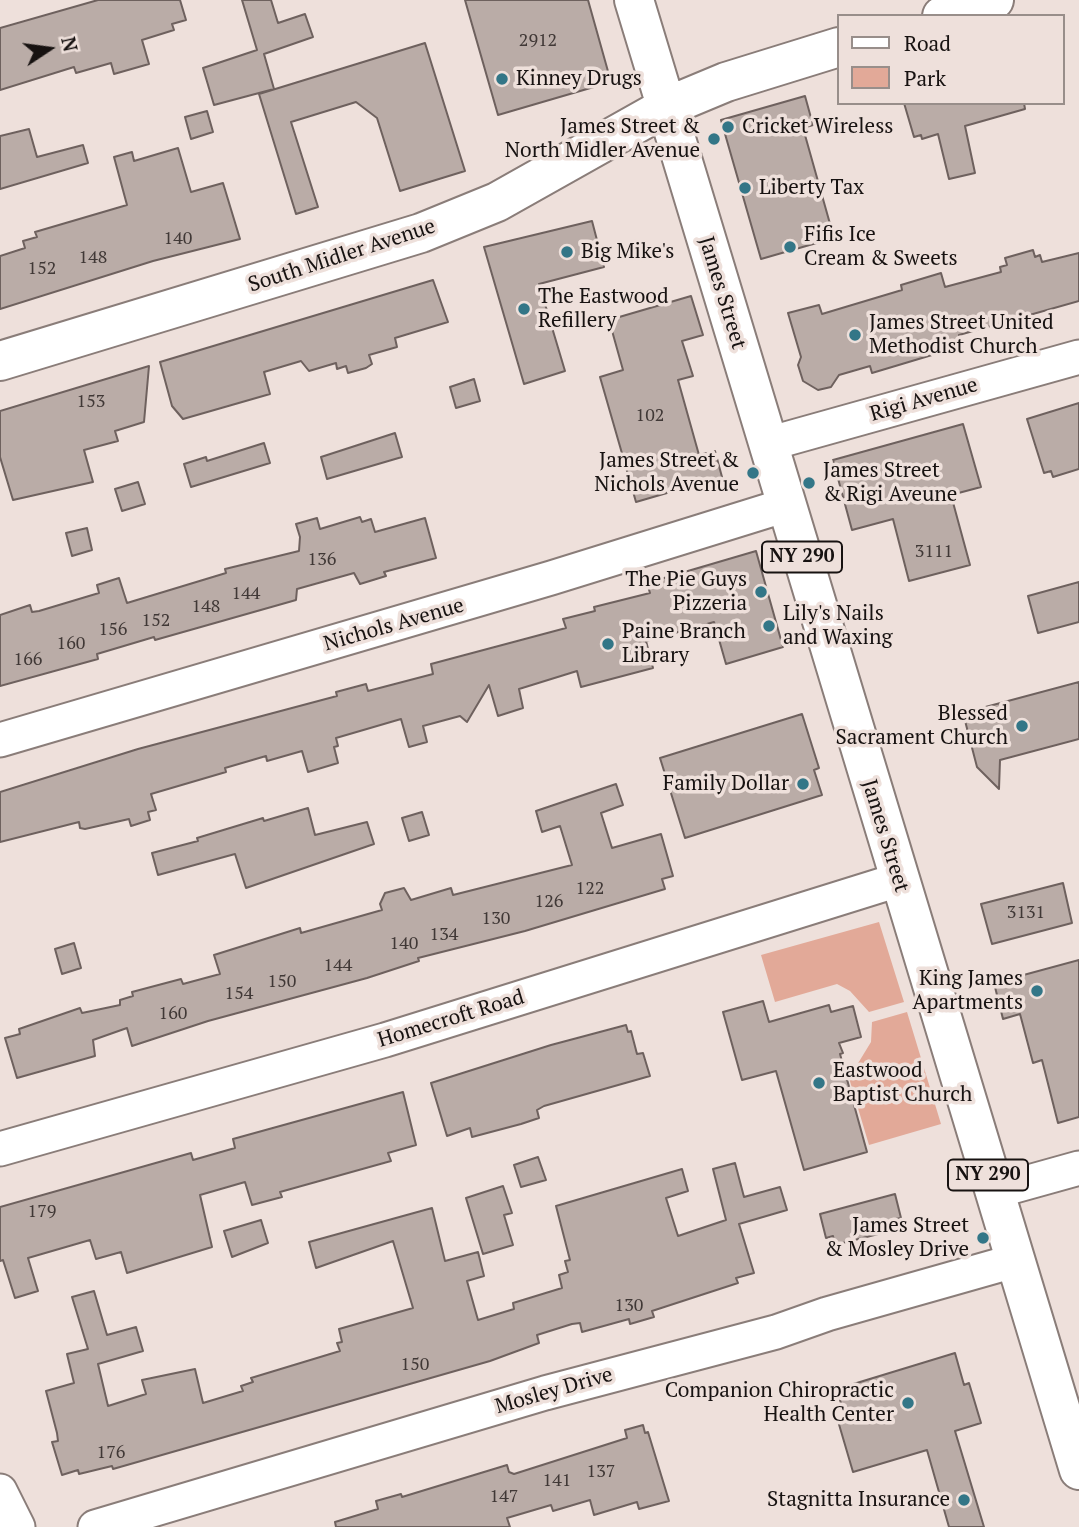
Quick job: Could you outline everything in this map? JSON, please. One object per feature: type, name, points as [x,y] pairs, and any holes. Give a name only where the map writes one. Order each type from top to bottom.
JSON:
[{"type":"main road","name":"James Street","points":[[634,0],[898,880],[1079,1470]]},
{"type":"main road","points":[[948,14],[994,0]]},
{"type":"main road","name":"South Midler Avenue","points":[[0,361],[421,233],[497,202],[666,107],[726,82],[838,47]]},
{"type":"street","name":"Rigi Avenue","points":[[768,444],[1079,357]]},
{"type":"street","name":"Nichols Avenue","points":[[0,740],[551,578],[786,505]]},
{"type":"street","name":"Homecroft Road","points":[[0,1149],[385,1040],[898,880]]},
{"type":"street","points":[[993,1192],[1079,1168]]},
{"type":"street","name":"Mosley Drive","points":[[95,1527],[559,1389],[776,1332],[827,1314],[1014,1261]]},
{"type":"street","points":[[0,1491],[18,1527]]},
{"type":"green space","points":[[879,922],[904,1002],[869,1012],[850,991],[837,984],[775,1002],[761,955]]},
{"type":"green space","points":[[907,1012],[941,1124],[869,1145],[849,1078],[871,1042],[872,1022]]},
{"type":"building","points":[[98,0],[180,0],[186,20],[172,24],[174,30],[142,40],[149,64],[114,74],[111,63],[76,73],[74,67],[0,90],[0,28]]},
{"type":"building","points":[[242,0],[271,0],[278,23],[305,14],[313,37],[264,54],[274,89],[214,105],[203,68],[257,50]]},
{"type":"building","name":"Kinney Drugs","points":[[465,0],[588,0],[611,82],[498,115]]},
{"type":"building","points":[[425,43],[465,171],[400,191],[377,118],[356,102],[291,122],[318,207],[296,214],[259,94]]},
{"type":"building","points":[[805,96],[813,125],[803,128],[834,238],[761,259],[721,120]]},
{"type":"building","points":[[905,105],[1024,105],[1025,109],[965,126],[975,173],[949,179],[938,134],[922,139],[921,135],[914,137]]},
{"type":"building","points":[[207,111],[213,132],[191,139],[185,117]]},
{"type":"building","points":[[29,129],[37,157],[83,145],[88,163],[0,189],[0,136]]},
{"type":"building","points":[[178,148],[191,192],[223,183],[240,239],[153,261],[0,309],[0,256],[25,248],[23,241],[37,237],[35,232],[127,205],[114,157],[132,152],[134,161]]},
{"type":"building","name":"The Eastwood Refillery","points":[[592,221],[604,267],[539,284],[565,371],[524,384],[484,247]]},
{"type":"building","points":[[1033,250],[1035,257],[1040,255],[1042,262],[1079,253],[1079,301],[959,335],[962,346],[872,373],[870,366],[839,375],[831,387],[818,390],[803,381],[798,365],[801,357],[788,313],[819,305],[822,314],[902,290],[901,285],[941,273],[945,287],[1001,272],[1000,267],[1007,265],[1005,258]]},
{"type":"building","points":[[433,280],[448,322],[395,338],[397,347],[369,355],[372,364],[366,368],[348,373],[346,366],[337,369],[336,363],[309,371],[301,361],[264,372],[270,394],[183,419],[172,406],[160,362]]},
{"type":"building","points":[[691,296],[703,335],[682,341],[693,376],[678,380],[699,455],[715,451],[722,477],[636,502],[600,377],[623,370],[609,320]]},
{"type":"building","points":[[149,366],[144,422],[115,431],[118,441],[84,450],[93,482],[13,500],[0,457],[0,411]]},
{"type":"building","points":[[474,379],[480,401],[456,408],[450,387]]},
{"type":"building","points":[[1079,403],[1079,469],[1053,477],[1051,471],[1044,473],[1027,419]]},
{"type":"building","points":[[963,424],[981,487],[951,495],[970,565],[909,581],[893,519],[852,530],[833,460]]},
{"type":"building","points":[[395,433],[402,457],[327,479],[321,457]]},
{"type":"building","points":[[264,443],[270,463],[191,487],[184,464],[206,457],[207,461]]},
{"type":"building","points":[[138,482],[145,504],[122,511],[115,489]]},
{"type":"building","points":[[360,517],[362,522],[371,519],[375,532],[425,518],[436,558],[384,572],[386,576],[360,584],[354,573],[297,589],[296,600],[155,640],[154,637],[97,654],[98,659],[0,686],[0,615],[30,605],[32,612],[39,611],[99,593],[97,585],[119,578],[127,603],[226,573],[225,569],[299,551],[300,537],[296,524],[317,518],[320,529]]},
{"type":"building","points":[[87,528],[92,550],[72,556],[66,533]]},
{"type":"building","points":[[756,551],[783,647],[726,664],[714,622],[646,641],[653,668],[581,687],[577,671],[519,689],[523,708],[498,716],[489,685],[467,722],[460,716],[423,726],[427,742],[409,747],[401,719],[336,738],[338,746],[334,747],[338,763],[308,772],[302,751],[267,761],[266,756],[225,768],[226,772],[151,794],[156,810],[148,812],[150,820],[131,826],[129,819],[85,829],[80,828],[79,822],[0,842],[0,792],[138,749],[337,696],[336,692],[366,684],[368,691],[433,674],[431,664],[566,628],[563,619],[595,611],[594,607],[650,593],[647,583]]},
{"type":"building","points":[[1079,582],[1079,622],[1038,633],[1028,596]]},
{"type":"building","name":"Blessed Sacrament Church","points":[[1079,682],[1079,739],[1000,760],[999,789],[977,767],[963,713]]},
{"type":"building","points":[[802,714],[819,768],[814,770],[822,795],[685,838],[660,758]]},
{"type":"building","points":[[616,784],[623,805],[601,813],[612,848],[661,834],[673,876],[662,879],[665,889],[525,931],[418,958],[419,961],[367,978],[208,1021],[132,1046],[127,1028],[93,1040],[95,1056],[17,1078],[5,1038],[20,1034],[19,1029],[80,1008],[82,1013],[120,1005],[120,1000],[133,996],[132,992],[181,979],[183,984],[220,974],[214,955],[300,928],[301,933],[382,910],[380,904],[385,893],[404,888],[411,900],[451,888],[453,895],[572,865],[560,826],[542,832],[536,811]]},
{"type":"building","points":[[308,808],[315,835],[367,822],[374,844],[246,888],[235,854],[158,875],[152,853],[198,841],[197,838],[263,818],[264,821]]},
{"type":"building","points":[[422,812],[429,835],[409,841],[402,818]]},
{"type":"building","points":[[1063,883],[1072,923],[992,944],[981,904]]},
{"type":"building","points":[[74,943],[81,968],[62,974],[55,949]]},
{"type":"building","points":[[1079,960],[1079,1117],[1058,1123],[1042,1060],[1033,1063],[1020,1014],[1003,1019],[994,983]]},
{"type":"building","name":"Eastwood Baptist Church","points":[[763,1001],[769,1022],[829,1005],[831,1012],[853,1006],[861,1037],[839,1043],[843,1053],[840,1054],[867,1152],[804,1170],[776,1071],[742,1080],[723,1012]]},
{"type":"building","points":[[626,1025],[628,1032],[631,1031],[637,1054],[643,1053],[650,1076],[544,1106],[537,1110],[539,1118],[521,1124],[472,1137],[470,1128],[447,1136],[431,1083],[551,1045]]},
{"type":"building","points":[[403,1092],[416,1145],[388,1153],[391,1161],[280,1192],[282,1197],[252,1205],[245,1182],[200,1195],[212,1247],[127,1273],[121,1252],[96,1259],[90,1240],[28,1258],[38,1291],[15,1298],[3,1260],[0,1261],[0,1207],[191,1153],[193,1160],[235,1148],[233,1139]]},
{"type":"building","points":[[538,1157],[546,1180],[521,1187],[514,1165]]},
{"type":"building","points":[[735,1163],[744,1197],[780,1187],[787,1210],[739,1224],[754,1273],[736,1278],[738,1283],[652,1311],[654,1317],[630,1324],[629,1319],[582,1332],[580,1323],[572,1324],[537,1335],[539,1343],[490,1361],[113,1469],[112,1466],[79,1474],[78,1470],[62,1475],[52,1442],[58,1441],[46,1391],[74,1383],[67,1354],[88,1349],[72,1297],[94,1291],[107,1335],[136,1327],[143,1351],[98,1364],[108,1406],[146,1394],[142,1380],[195,1369],[203,1403],[243,1391],[241,1386],[253,1382],[251,1378],[340,1351],[337,1343],[342,1342],[339,1329],[413,1308],[393,1241],[316,1268],[309,1242],[432,1208],[445,1261],[478,1252],[484,1276],[467,1281],[478,1320],[514,1309],[513,1303],[562,1288],[559,1275],[568,1272],[565,1261],[570,1260],[556,1206],[682,1169],[688,1191],[666,1198],[678,1236],[726,1220],[713,1169]]},
{"type":"building","points":[[503,1186],[512,1213],[504,1215],[513,1245],[483,1254],[466,1198]]},
{"type":"building","points":[[895,1194],[901,1218],[896,1219],[898,1229],[835,1245],[833,1236],[826,1238],[820,1214]]},
{"type":"building","points":[[261,1220],[268,1243],[232,1257],[224,1231]]},
{"type":"building","name":"Companion Chiropractic Health Center","points":[[955,1353],[964,1385],[969,1383],[981,1423],[955,1431],[984,1527],[949,1527],[927,1450],[853,1472],[838,1421],[845,1418],[837,1389]]},
{"type":"building","points":[[643,1425],[645,1433],[648,1432],[669,1501],[639,1509],[637,1502],[594,1515],[590,1500],[553,1511],[551,1505],[507,1518],[510,1527],[336,1527],[335,1522],[378,1509],[376,1501],[401,1494],[402,1497],[507,1465],[509,1472],[514,1474],[627,1438],[625,1430]]},
{"type":"place","name":"Kinney Drugs","points":[[502,79]]},
{"type":"place","name":"Cricket Wireless","points":[[728,127]]},
{"type":"place","name":"James Street & North Midler Avenue","points":[[714,139]]},
{"type":"place","name":"Liberty Tax","points":[[745,188]]},
{"type":"place","name":"Fifis Ice Cream & Sweets","points":[[790,247]]},
{"type":"place","name":"Big Mike's","points":[[567,252]]},
{"type":"place","name":"The Eastwood Refillery","points":[[524,309]]},
{"type":"place","name":"James Street United Methodist Church","points":[[855,335]]},
{"type":"place","name":"James Street & Nichols Avenue","points":[[753,473]]},
{"type":"place","name":"James Street & Rigi Aveune","points":[[809,483]]},
{"type":"place","name":"The Pie Guys Pizzeria","points":[[761,592]]},
{"type":"place","name":"Lily's Nails and Waxing","points":[[769,626]]},
{"type":"place","name":"Paine Branch Library","points":[[608,644]]},
{"type":"place","name":"Blessed Sacrament Church","points":[[1022,726]]},
{"type":"place","name":"Family Dollar","points":[[803,784]]},
{"type":"place","name":"King James Apartments","points":[[1037,991]]},
{"type":"place","name":"Eastwood Baptist Church","points":[[819,1083]]},
{"type":"place","name":"James Street & Mosley Drive","points":[[983,1238]]},
{"type":"place","name":"Companion Chiropractic Health Center","points":[[908,1403]]},
{"type":"place","name":"Stagnitta Insurance","points":[[964,1500]]}]
